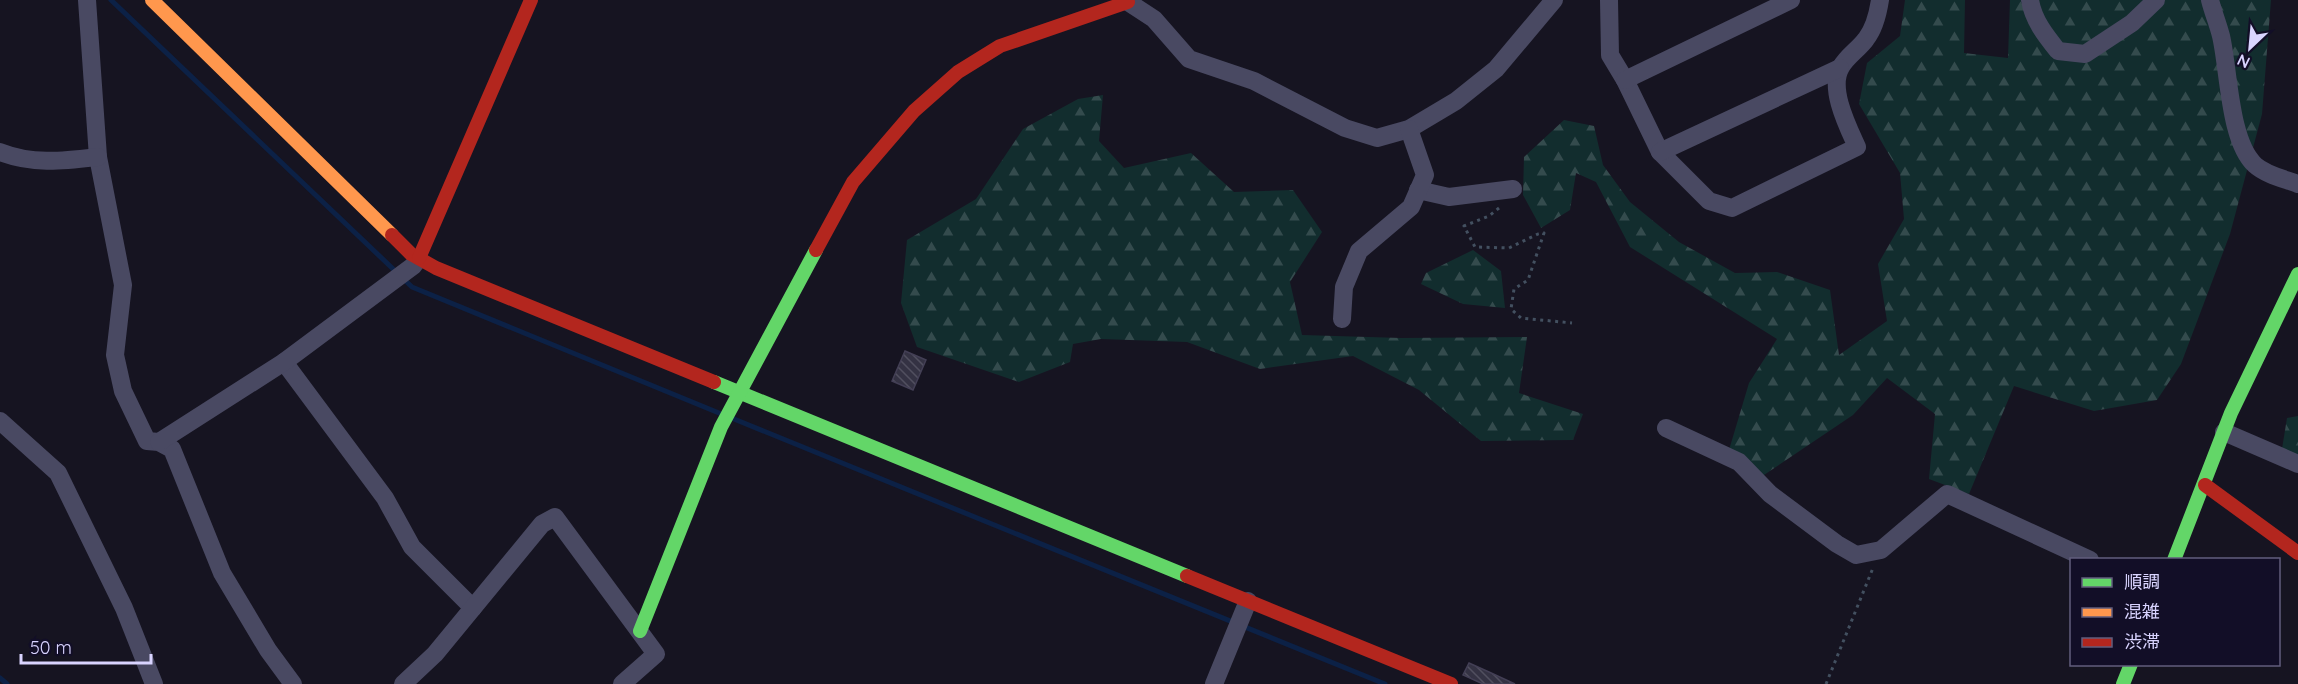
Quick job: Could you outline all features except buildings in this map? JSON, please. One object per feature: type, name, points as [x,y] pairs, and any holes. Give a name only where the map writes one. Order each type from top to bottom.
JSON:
[{"type":"street","points":[[87,0],[98,157],[123,285],[115,355],[123,391],[147,441],[159,442],[172,449],[222,573],[268,650],[293,684]]},
{"type":"street","points":[[152,0],[411,254],[416,262],[436,268],[1451,684]]},
{"type":"street","points":[[159,442],[284,362],[416,262],[531,0]]},
{"type":"street","points":[[640,631],[721,427],[854,182],[914,111],[958,72],[1000,46],[1125,1],[1154,19],[1189,59],[1254,81],[1345,128],[1377,138],[1409,129],[1456,101],[1496,69],[1554,0]]},
{"type":"street","points":[[1609,0],[1610,55],[1625,80],[1660,152],[1709,201],[1732,208],[1857,147],[1842,115],[1837,93],[1840,68]]},
{"type":"street","points":[[1625,80],[1791,0]]},
{"type":"street","points":[[1660,152],[1840,68],[1868,38],[1878,13],[1880,0]]},
{"type":"street","points":[[2030,0],[2031,8],[2043,32],[2058,51],[2085,54],[2132,23],[2156,0]]},
{"type":"street","points":[[2210,0],[2221,35],[2232,113],[2241,141],[2253,164],[2298,184]]},
{"type":"street","points":[[1342,319],[1344,287],[1359,251],[1411,207],[1425,176],[1409,129]]},
{"type":"street","points":[[0,152],[52,163],[98,157]]},
{"type":"street","points":[[1418,190],[1449,197],[1513,189]]},
{"type":"street","points":[[2175,558],[2231,413],[2298,274]]},
{"type":"street","points":[[284,362],[385,498],[412,547],[473,608]]},
{"type":"street","points":[[0,421],[58,473],[124,608],[154,684]]},
{"type":"street","points":[[1666,428],[1739,462],[1770,494],[1837,544],[1856,555],[1881,550],[1947,494],[2086,558]]},
{"type":"street","points":[[2224,432],[2298,464]]},
{"type":"street","points":[[2205,485],[2298,553]]},
{"type":"street","points":[[403,684],[435,654],[542,524],[555,517],[656,654],[622,684]]},
{"type":"street","points":[[1214,684],[1248,601]]},
{"type":"street","points":[[2123,684],[2130,666]]},
{"type":"path","points":[[1513,189],[1517,195],[1489,216],[1464,226],[1475,247],[1509,248],[1544,233],[1528,280],[1514,289],[1511,309],[1521,318],[1572,322]]},
{"type":"path","points":[[1826,684],[1881,550]]},
{"type":"green space","points":[[1905,0],[1965,0],[1964,53],[2008,58],[2010,0],[2271,0],[2262,114],[2230,234],[2181,364],[2157,400],[2094,411],[2014,386],[1969,494],[1929,479],[1935,414],[1887,378],[1853,415],[1761,477],[1729,450],[1749,383],[1777,339],[1630,247],[1596,182],[1576,173],[1570,210],[1541,228],[1523,195],[1524,157],[1564,120],[1594,126],[1603,165],[1630,202],[1679,242],[1735,273],[1777,272],[1830,290],[1839,355],[1887,321],[1878,264],[1904,219],[1900,173],[1859,104],[1867,63],[1900,36]]},
{"type":"green space","points":[[1103,95],[1099,141],[1124,168],[1191,153],[1234,192],[1293,190],[1322,232],[1290,282],[1302,335],[1401,338],[1527,337],[1519,393],[1583,414],[1573,440],[1481,441],[1419,390],[1353,356],[1260,369],[1187,342],[1101,339],[1073,344],[1070,362],[1019,382],[917,347],[901,303],[907,240],[976,199],[1023,129],[1078,99]]},
{"type":"green space","points":[[1473,250],[1501,271],[1505,308],[1463,304],[1421,284],[1426,273]]},
{"type":"green space","points":[[2298,416],[2298,455],[2282,449],[2287,418]]},
{"type":"waterway","points":[[111,0],[412,287],[719,413]]},
{"type":"waterway","points":[[734,419],[1385,684]]},
{"type":"waterway","points":[[0,678],[7,684]]},
{"type":"traffic: fast","points":[[640,631],[721,427],[816,250]]},
{"type":"traffic: fast","points":[[2175,558],[2231,413],[2298,274]]},
{"type":"traffic: fast","points":[[714,382],[1187,576]]},
{"type":"traffic: fast","points":[[2123,684],[2130,666]]},
{"type":"traffic: slow","points":[[152,0],[392,235]]},
{"type":"traffic: jam","points":[[419,258],[531,0]]},
{"type":"traffic: jam","points":[[816,250],[853,182],[914,111],[958,72],[1000,46],[1128,2]]},
{"type":"traffic: jam","points":[[392,235],[411,254],[436,268],[714,382]]},
{"type":"traffic: jam","points":[[2205,485],[2298,553]]},
{"type":"traffic: jam","points":[[1187,576],[1451,684]]}]
